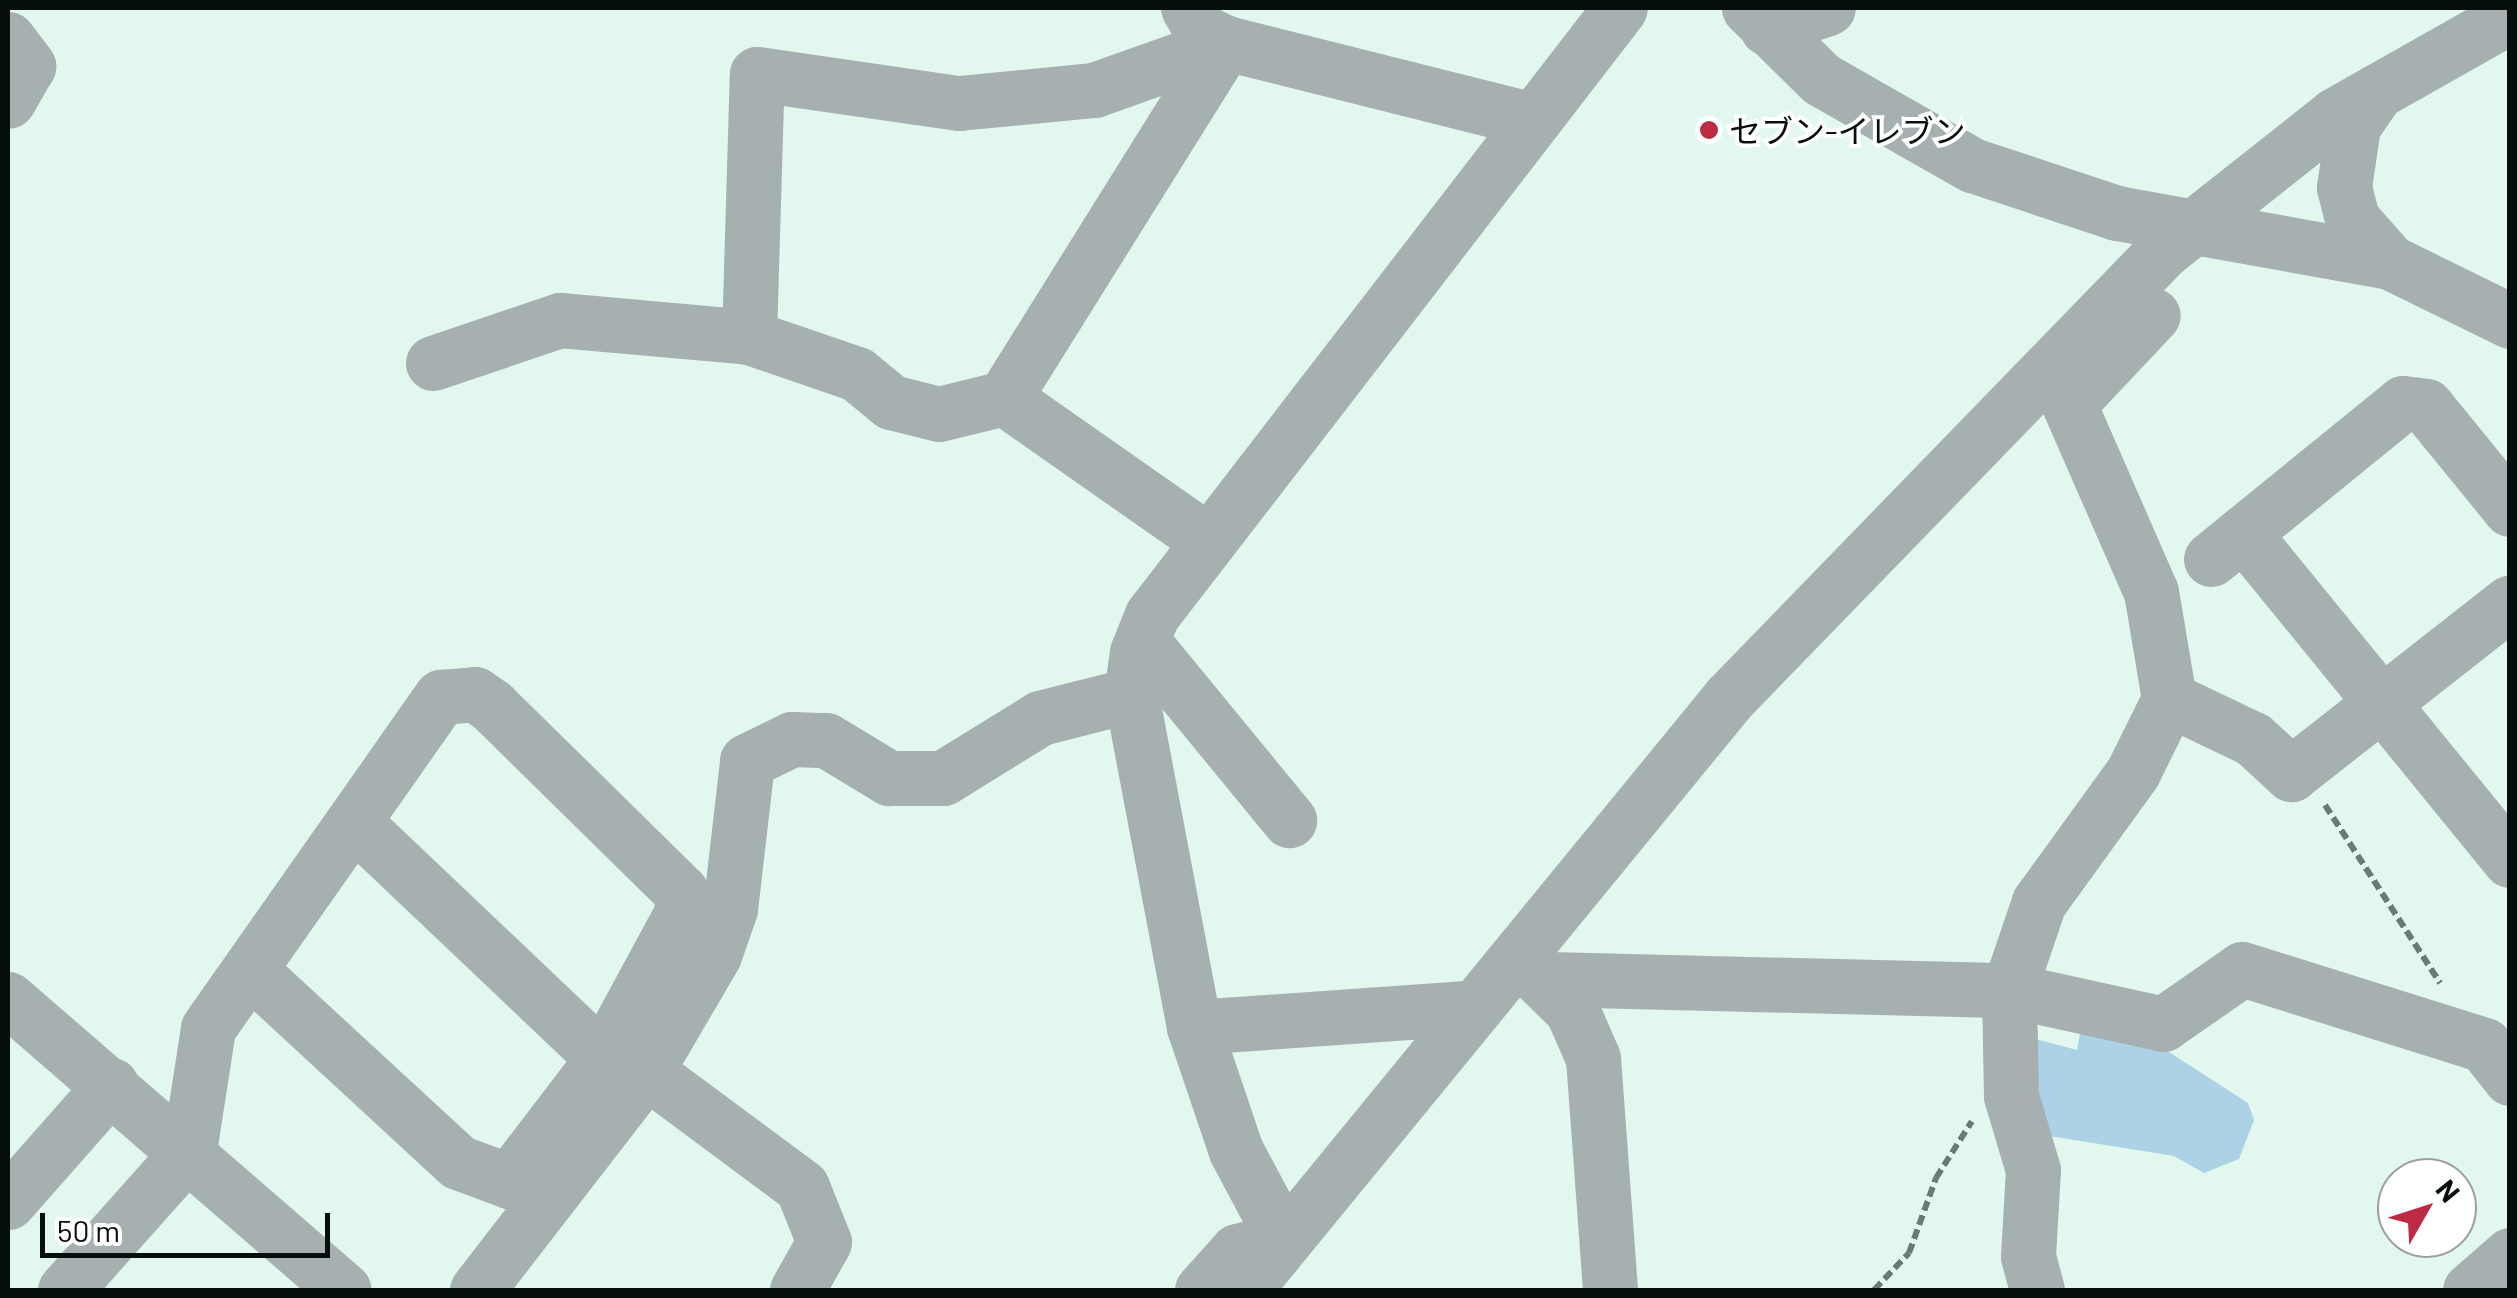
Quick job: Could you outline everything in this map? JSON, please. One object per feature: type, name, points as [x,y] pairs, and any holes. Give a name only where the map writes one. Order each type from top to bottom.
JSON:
[{"type":"street","points":[[1283,1239],[1236,1151],[1194,1027],[1131,695],[1142,641],[1208,541],[1620,8]]},
{"type":"street","points":[[1758,18],[1828,8]]},
{"type":"street","points":[[1244,1290],[1466,1008],[1530,967],[1729,698],[2176,239],[2378,89],[2510,16]]},
{"type":"street","points":[[1758,18],[1821,79],[1972,165],[2176,239],[2390,262],[2510,322]]},
{"type":"street","points":[[749,336],[758,74],[959,103],[1094,90],[1207,25],[1532,120]]},
{"type":"street","points":[[432,363],[560,320],[749,336],[857,374],[890,402],[940,414],[1004,398],[1207,25]]},
{"type":"street","points":[[8,39],[28,66],[8,102]]},
{"type":"street","points":[[2378,89],[2353,126],[2344,187],[2352,219],[2390,262]]},
{"type":"street","points":[[2037,1290],[2028,1256],[2032,1170],[2012,1096],[2009,990],[2038,902],[2133,772],[2169,699],[2151,592],[2070,404],[2174,292],[2176,239]]},
{"type":"street","points":[[1004,398],[1208,541]]},
{"type":"street","points":[[2510,510],[2426,406],[2403,403],[2227,546],[2383,705],[2510,860]]},
{"type":"street","points":[[2169,699],[2253,739],[2291,774],[2510,602]]},
{"type":"street","points":[[1142,641],[1289,820]]},
{"type":"street","points":[[65,1290],[189,1151],[208,1028],[250,970],[356,824],[453,691],[492,706],[658,864],[682,892],[682,912],[625,1064],[520,1174],[496,1182],[458,1162],[250,970]]},
{"type":"street","points":[[478,1290],[730,909],[747,760],[792,739],[826,740],[889,778],[943,778],[1040,718],[1131,695]]},
{"type":"street","points":[[356,824],[625,1064],[802,1187],[824,1242],[798,1290]]},
{"type":"street","points":[[1530,967],[2009,990],[2163,1024],[2242,968],[2497,1061]]},
{"type":"street","points":[[1530,967],[1593,1058],[1610,1290]]},
{"type":"street","points":[[8,1000],[189,1151],[344,1290]]},
{"type":"street","points":[[1194,1027],[1466,1008]]},
{"type":"street","points":[[8,1153],[102,1077]]},
{"type":"street","points":[[8,1202],[102,1077]]},
{"type":"street","points":[[1202,1290],[1237,1251],[1283,1239]]},
{"type":"street","points":[[2470,1290],[2510,1255]]},
{"type":"path","points":[[2291,774],[2342,825],[2371,884],[2497,1061]]},
{"type":"path","points":[[1874,1290],[1910,1253],[1936,1178],[1982,1106]]},
{"type":"water","points":[[2083,1016],[2138,1032],[2248,1103],[2254,1120],[2239,1159],[2204,1173],[2174,1156],[2037,1134],[2028,1037],[2077,1050]]},
{"type":"place","name":"セブン-イレブン","points":[[1709,130]]}]
